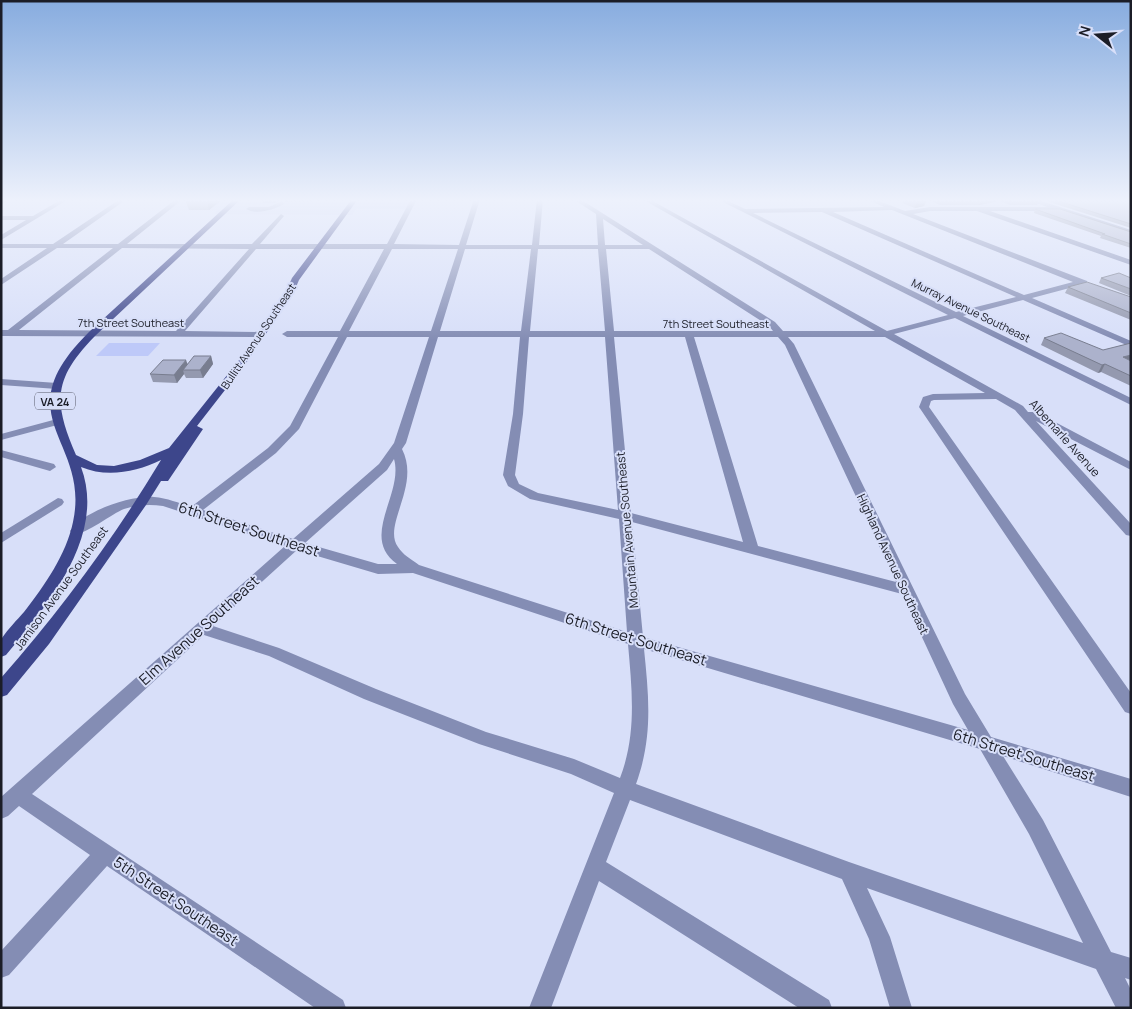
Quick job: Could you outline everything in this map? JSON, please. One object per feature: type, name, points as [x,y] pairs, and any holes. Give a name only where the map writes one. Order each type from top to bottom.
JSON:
[{"type":"main road","name":"Jamison Avenue Southeast","points":[[1,651],[41,601],[60,571],[77,531],[82,489],[57,422],[55,402],[57,386],[68,362],[95,333],[185,247]]},
{"type":"main road","name":"Bullitt Avenue Southeast","points":[[142,502],[156,488],[207,417],[214,400],[261,334],[318,247]]},
{"type":"main road","name":"Bullitt Avenue Southeast","points":[[142,502],[172,450],[200,412],[214,400]]},
{"type":"main road","points":[[71,457],[97,468],[116,468],[143,463],[172,450]]},
{"type":"main road","name":"Jamison Avenue Southeast","points":[[1,690],[44,640],[142,502]]},
{"type":"street","points":[[1,283],[55,246]]},
{"type":"street","points":[[1,341],[6,333],[120,246]]},
{"type":"street","points":[[126,246],[650,247]]},
{"type":"street","name":"Albemarle Avenue","points":[[730,246],[1020,408],[1131,532]]},
{"type":"street","name":"Murray Avenue Southeast","points":[[817,246],[1131,402]]},
{"type":"street","points":[[906,246],[1131,344]]},
{"type":"street","name":"7th Street Southeast","points":[[286,334],[889,334],[1085,284],[988,246]]},
{"type":"street","points":[[1083,246],[1131,263]]},
{"type":"street","points":[[178,334],[252,247]]},
{"type":"street","points":[[193,512],[213,493],[274,450],[295,427],[388,247]]},
{"type":"street","name":"Elm Avenue Southeast","points":[[1,810],[201,628],[383,467],[397,450],[435,335],[460,247]]},
{"type":"street","points":[[534,247],[526,335],[508,475],[514,486],[534,496],[626,516],[905,590]]},
{"type":"street","name":"Mountain Avenue Southeast","points":[[540,1008],[635,762],[640,733],[636,641],[602,247]]},
{"type":"street","name":"Highland Avenue Southeast","points":[[650,247],[772,324],[782,334],[810,386],[905,590],[959,699],[1036,827],[1128,1008]]},
{"type":"street","name":"7th Street Southeast","points":[[6,333],[261,334]]},
{"type":"street","points":[[689,335],[752,550]]},
{"type":"street","points":[[1,382],[57,386]]},
{"type":"street","points":[[1000,396],[933,397],[927,399],[924,407],[1131,706]]},
{"type":"street","points":[[1020,408],[1131,467]]},
{"type":"street","points":[[1,437],[57,422]]},
{"type":"street","points":[[397,450],[402,464],[403,476],[386,536],[393,553],[414,568]]},
{"type":"street","points":[[1,453],[50,467]]},
{"type":"street","name":"6th Street Southeast","points":[[142,502],[159,501],[295,545],[378,569],[414,568],[636,641],[934,727],[1131,788]]},
{"type":"street","points":[[1,540],[58,502]]},
{"type":"street","points":[[77,531],[102,514],[142,502]]},
{"type":"street","points":[[201,628],[274,652],[370,694],[485,739],[574,767],[625,789],[849,872],[937,901],[1039,939],[1131,969]]},
{"type":"street","name":"5th Street Southeast","points":[[18,795],[335,1008]]},
{"type":"street","points":[[1,967],[105,853]]},
{"type":"street","points":[[595,866],[649,897],[776,982],[821,1008]]},
{"type":"street","points":[[849,872],[879,937],[901,1008]]},
{"type":"shaded area","points":[[109,343],[160,343],[148,356],[96,356]]},
{"type":"building","points":[[1119,273],[1131,278],[1131,289],[1101,278]]},
{"type":"building","points":[[1087,282],[1131,297],[1131,313],[1068,287]]},
{"type":"building","points":[[1061,333],[1103,350],[1131,343],[1131,355],[1123,357],[1131,361],[1131,376],[1105,364],[1102,365],[1044,338]]},
{"type":"building","points":[[194,356],[211,356],[200,370],[183,370]]},
{"type":"building","points":[[163,360],[186,360],[174,375],[150,374]]}]
